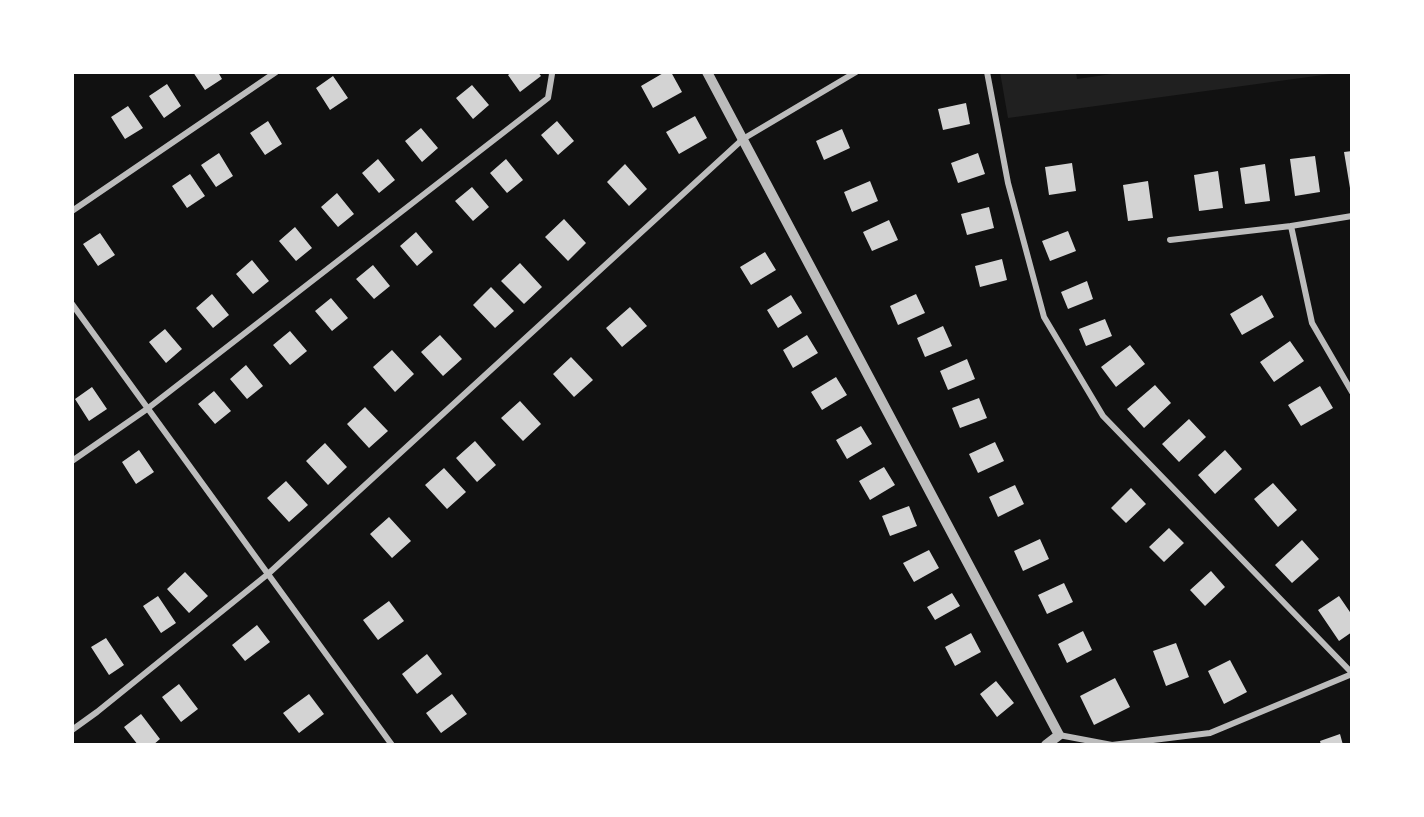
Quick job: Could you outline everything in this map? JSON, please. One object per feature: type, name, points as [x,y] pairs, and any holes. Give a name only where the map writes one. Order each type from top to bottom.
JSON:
[{"type":"street","points":[[72,211],[276,72]]},
{"type":"street","points":[[708,72],[1059,735]]},
{"type":"street","points":[[72,730],[268,574],[743,139],[856,72]]},
{"type":"street","points":[[987,72],[1008,183],[1044,317],[1103,416],[1352,673],[1210,733],[1112,745],[1059,735],[1046,745]]},
{"type":"street","points":[[72,461],[147,409],[548,98],[552,73]]},
{"type":"street","points":[[1170,240],[1291,226],[1352,216]]},
{"type":"street","points":[[1291,226],[1312,323],[1352,392]]},
{"type":"street","points":[[72,304],[392,745]]},
{"type":"shaded area","points":[[1000,72],[1076,72],[1077,79],[1126,72],[1345,72],[1008,118]]},
{"type":"building","points":[[193,72],[218,72],[222,79],[205,90]]},
{"type":"building","points":[[512,72],[538,72],[541,76],[520,92],[508,75]]},
{"type":"building","points":[[665,72],[671,72],[682,92],[653,108],[641,86]]},
{"type":"building","points":[[333,76],[348,98],[330,110],[316,88]]},
{"type":"building","points":[[167,84],[181,106],[164,118],[149,96]]},
{"type":"building","points":[[472,85],[489,105],[473,119],[456,98]]},
{"type":"building","points":[[966,103],[970,124],[943,130],[938,109]]},
{"type":"building","points":[[128,106],[143,128],[125,139],[111,117]]},
{"type":"building","points":[[695,116],[707,138],[679,154],[666,132]]},
{"type":"building","points":[[268,121],[282,144],[265,155],[250,133]]},
{"type":"building","points":[[557,121],[574,141],[558,155],[541,135]]},
{"type":"building","points":[[421,128],[438,148],[422,162],[405,141]]},
{"type":"building","points":[[842,129],[850,148],[824,160],[816,141]]},
{"type":"building","points":[[1352,151],[1352,188],[1350,188],[1344,152]]},
{"type":"building","points":[[219,153],[233,176],[216,187],[201,165]]},
{"type":"building","points":[[978,153],[985,174],[958,183],[951,163]]},
{"type":"building","points":[[1315,156],[1320,192],[1295,196],[1290,159]]},
{"type":"building","points":[[378,159],[395,180],[379,193],[362,173]]},
{"type":"building","points":[[506,159],[523,180],[507,193],[490,173]]},
{"type":"building","points":[[1072,163],[1076,191],[1049,195],[1045,167]]},
{"type":"building","points":[[625,164],[647,189],[629,206],[607,182]]},
{"type":"building","points":[[1265,164],[1270,201],[1245,204],[1240,168]]},
{"type":"building","points":[[1218,171],[1223,208],[1199,211],[1194,175]]},
{"type":"building","points":[[190,174],[205,196],[187,208],[172,186]]},
{"type":"building","points":[[870,181],[878,201],[852,212],[844,192]]},
{"type":"building","points":[[1148,181],[1153,218],[1128,221],[1123,185]]},
{"type":"building","points":[[472,187],[489,207],[473,221],[455,201]]},
{"type":"building","points":[[337,193],[354,214],[338,227],[321,207]]},
{"type":"building","points":[[989,207],[994,228],[967,235],[961,214]]},
{"type":"building","points":[[564,219],[586,243],[568,261],[545,237]]},
{"type":"building","points":[[889,220],[898,240],[872,251],[863,232]]},
{"type":"building","points":[[295,227],[312,248],[296,261],[279,241]]},
{"type":"building","points":[[1068,231],[1076,251],[1050,261],[1042,241]]},
{"type":"building","points":[[416,232],[433,252],[417,266],[400,246]]},
{"type":"building","points":[[100,233],[115,255],[98,266],[83,244]]},
{"type":"building","points":[[765,252],[776,270],[751,285],[740,267]]},
{"type":"building","points":[[1002,259],[1007,280],[980,287],[975,266]]},
{"type":"building","points":[[252,260],[269,281],[253,294],[236,274]]},
{"type":"building","points":[[520,263],[542,287],[524,304],[501,281]]},
{"type":"building","points":[[373,265],[390,286],[374,299],[356,279]]},
{"type":"building","points":[[1087,281],[1093,299],[1068,309],[1061,292]]},
{"type":"building","points":[[491,287],[514,311],[495,328],[473,305]]},
{"type":"building","points":[[212,294],[229,315],[213,328],[196,308]]},
{"type":"building","points":[[916,294],[925,313],[898,325],[890,306]]},
{"type":"building","points":[[791,295],[802,313],[778,328],[767,310]]},
{"type":"building","points":[[1262,295],[1274,317],[1242,335],[1230,314]]},
{"type":"building","points":[[331,298],[348,318],[332,331],[315,311]]},
{"type":"building","points":[[630,307],[647,326],[622,347],[606,328]]},
{"type":"building","points":[[1105,319],[1112,336],[1086,346],[1079,329]]},
{"type":"building","points":[[943,326],[952,346],[925,357],[917,338]]},
{"type":"building","points":[[165,329],[182,349],[166,363],[149,342]]},
{"type":"building","points":[[290,331],[307,351],[290,365],[273,345]]},
{"type":"building","points":[[440,335],[462,359],[443,376],[421,352]]},
{"type":"building","points":[[807,335],[818,353],[793,368],[783,350]]},
{"type":"building","points":[[1290,341],[1304,361],[1274,382],[1260,362]]},
{"type":"building","points":[[1130,345],[1145,364],[1116,387],[1101,367]]},
{"type":"building","points":[[392,350],[414,374],[395,392],[373,367]]},
{"type":"building","points":[[571,357],[593,380],[574,397],[553,374]]},
{"type":"building","points":[[967,359],[975,379],[948,390],[940,371]]},
{"type":"building","points":[[246,365],[263,386],[247,399],[230,379]]},
{"type":"building","points":[[836,377],[847,395],[822,410],[811,392]]},
{"type":"building","points":[[1155,385],[1171,403],[1144,428],[1127,409]]},
{"type":"building","points":[[1320,386],[1333,408],[1301,426],[1288,405]]},
{"type":"building","points":[[92,387],[107,409],[89,421],[75,399]]},
{"type":"building","points":[[214,391],[231,411],[215,424],[198,404]]},
{"type":"building","points":[[979,398],[987,418],[960,428],[952,408]]},
{"type":"building","points":[[520,401],[541,424],[523,441],[501,418]]},
{"type":"building","points":[[365,407],[388,431],[369,448],[347,424]]},
{"type":"building","points":[[1189,419],[1206,437],[1179,462],[1162,444]]},
{"type":"building","points":[[861,426],[872,444],[847,459],[836,440]]},
{"type":"building","points":[[475,441],[496,465],[477,482],[456,458]]},
{"type":"building","points":[[995,442],[1004,461],[978,473],[969,454]]},
{"type":"building","points":[[325,443],[347,467],[328,485],[306,461]]},
{"type":"building","points":[[139,450],[154,472],[136,484],[122,462]]},
{"type":"building","points":[[1225,450],[1242,469],[1215,494],[1198,475]]},
{"type":"building","points":[[884,467],[895,485],[870,500],[859,481]]},
{"type":"building","points":[[444,468],[466,492],[447,509],[425,485]]},
{"type":"building","points":[[286,481],[308,505],[289,522],[267,498]]},
{"type":"building","points":[[1273,483],[1297,510],[1278,527],[1254,499]]},
{"type":"building","points":[[1015,485],[1024,504],[998,517],[989,497]]},
{"type":"building","points":[[1131,488],[1146,504],[1126,523],[1111,508]]},
{"type":"building","points":[[909,506],[917,526],[890,536],[882,516]]},
{"type":"building","points":[[389,517],[411,541],[392,558],[370,534]]},
{"type":"building","points":[[1169,528],[1184,543],[1164,562],[1149,547]]},
{"type":"building","points":[[1040,539],[1049,559],[1023,571],[1014,551]]},
{"type":"building","points":[[1302,540],[1319,559],[1292,583],[1275,565]]},
{"type":"building","points":[[929,550],[939,568],[914,582],[903,563]]},
{"type":"building","points":[[1211,571],[1225,587],[1205,606],[1190,590]]},
{"type":"building","points":[[185,572],[208,596],[189,613],[167,589]]},
{"type":"building","points":[[1064,583],[1073,602],[1047,614],[1038,595]]},
{"type":"building","points":[[952,593],[960,606],[935,620],[927,607]]},
{"type":"building","points":[[158,596],[176,623],[161,633],[143,606]]},
{"type":"building","points":[[1339,596],[1352,615],[1352,632],[1339,641],[1318,610]]},
{"type":"building","points":[[389,601],[404,621],[378,640],[363,620]]},
{"type":"building","points":[[257,625],[270,642],[245,661],[232,645]]},
{"type":"building","points":[[1083,631],[1092,650],[1067,663],[1058,644]]},
{"type":"building","points":[[971,633],[981,652],[955,666],[945,647]]},
{"type":"building","points":[[106,638],[124,665],[109,675],[91,647]]},
{"type":"building","points":[[1176,643],[1189,677],[1166,686],[1153,651]]},
{"type":"building","points":[[427,654],[442,674],[417,694],[402,674]]},
{"type":"building","points":[[1230,660],[1247,692],[1224,704],[1208,671]]},
{"type":"building","points":[[1115,678],[1130,707],[1094,725],[1080,696]]},
{"type":"building","points":[[996,681],[1014,703],[997,717],[980,694]]},
{"type":"building","points":[[179,684],[198,709],[181,722],[162,697]]},
{"type":"building","points":[[309,694],[324,714],[299,733],[283,713]]},
{"type":"building","points":[[452,694],[467,714],[441,733],[426,713]]},
{"type":"building","points":[[141,714],[160,739],[153,745],[138,745],[124,727]]},
{"type":"building","points":[[1340,734],[1343,745],[1321,745],[1320,741]]}]
